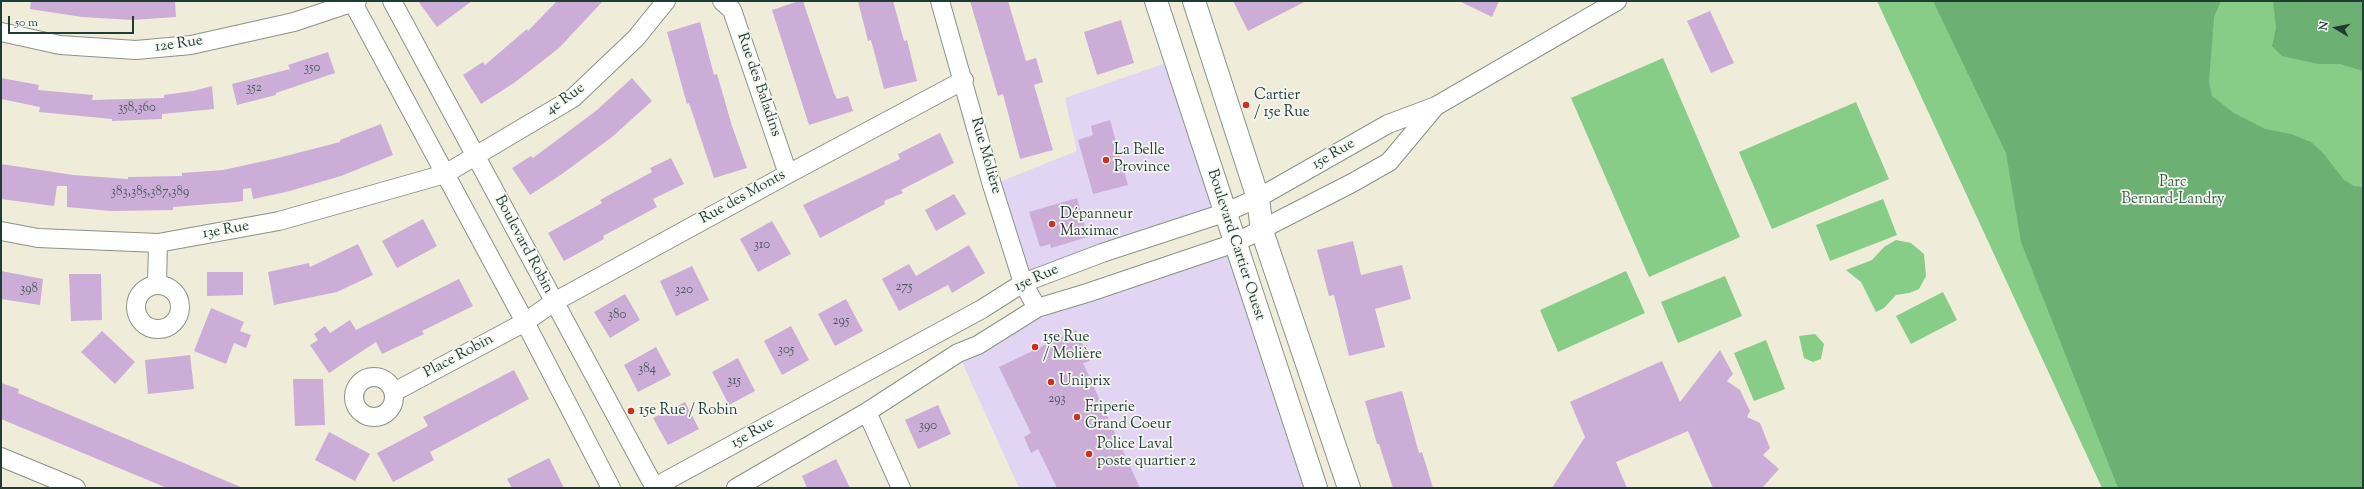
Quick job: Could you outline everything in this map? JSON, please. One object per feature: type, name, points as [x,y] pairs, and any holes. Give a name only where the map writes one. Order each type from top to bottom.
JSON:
[{"type":"street","name":"Boulevard Robin","points":[[392,1],[654,488]]},
{"type":"street","name":"4e Rue","points":[[445,174],[573,98],[636,38],[666,1]]},
{"type":"street","name":"Rue des Baladins","points":[[722,1],[732,10],[788,174]]},
{"type":"street","name":"Rue Molière","points":[[940,1],[964,80],[992,185],[1023,283],[1037,308]]},
{"type":"street","name":"Boulevard Cartier Ouest","points":[[1156,1],[1224,213],[1316,488]]},
{"type":"street","name":"Boulevard Cartier Ouest","points":[[1194,1],[1258,198],[1262,231],[1349,488]]},
{"type":"street","name":"15e Rue","points":[[654,488],[982,309],[1023,283],[1102,253],[1224,213],[1258,198],[1388,124],[1436,106],[1617,1]]},
{"type":"street","name":"12e Rue","points":[[1,32],[60,45],[136,50],[191,45],[294,22],[354,2]]},
{"type":"street","points":[[354,2],[525,322],[611,488]]},
{"type":"street","name":"Rue des Monts","points":[[525,322],[554,302],[964,80]]},
{"type":"street","name":"15e Rue","points":[[736,488],[867,412],[958,353],[978,345],[1037,308],[1235,243],[1262,231],[1389,162],[1436,106]]},
{"type":"street","name":"13e Rue","points":[[1,230],[38,238],[158,243],[279,221],[445,174]]},
{"type":"street","points":[[157,285],[158,243]]},
{"type":"street","name":"Place Robin","points":[[394,392],[525,322]]},
{"type":"street","points":[[867,412],[901,488]]},
{"type":"street","points":[[1,457],[76,488]]},
{"type":"shaded area","points":[[1175,60],[1224,213],[1023,283],[992,185],[1077,151],[1065,98]]},
{"type":"shaded area","points":[[1235,243],[1316,488],[1019,488],[958,353],[1037,308]]},
{"type":"green space","name":"Parc Bernard-Landry","points":[[1877,1],[2363,1],[2363,488],[2102,488]]},
{"type":"green space","name":"Parc Bernard-Landry","points":[[1933,1],[2221,1],[2214,17],[2209,82],[2212,96],[2234,113],[2265,129],[2291,134],[2311,142],[2324,154],[2344,180],[2354,186],[2363,187],[2363,488],[2118,488],[2021,242],[2006,153]]},
{"type":"green space","points":[[2273,1],[2363,1],[2363,71],[2340,64],[2318,64],[2282,56],[2272,46],[2276,28]]},
{"type":"green space","points":[[1663,58],[1740,237],[1649,277],[1571,98]]},
{"type":"green space","points":[[1856,102],[1889,179],[1772,229],[1739,152]]},
{"type":"green space","points":[[1883,199],[1897,235],[1830,261],[1816,225]]},
{"type":"green space","points":[[1896,240],[1911,243],[1924,254],[1926,276],[1919,289],[1909,293],[1896,295],[1884,308],[1876,312],[1861,282],[1846,270],[1872,260],[1884,247]]},
{"type":"green space","points":[[1626,271],[1645,313],[1558,352],[1540,310]]},
{"type":"green space","points":[[1725,276],[1742,316],[1678,343],[1661,302]]},
{"type":"green space","points":[[1943,292],[1957,320],[1911,344],[1896,316]]},
{"type":"green space","points":[[1815,334],[1824,344],[1821,359],[1813,362],[1804,358],[1799,336]]},
{"type":"green space","points":[[1766,340],[1785,389],[1754,401],[1734,353]]},
{"type":"building","points":[[31,1],[175,1],[176,17],[132,20],[82,17],[30,9]]},
{"type":"building","points":[[418,1],[472,1],[437,27]]},
{"type":"building","points":[[557,1],[603,1],[559,48],[514,83],[481,104],[463,75],[483,62],[485,65],[527,29],[528,31]]},
{"type":"building","points":[[803,1],[834,93],[837,99],[848,96],[853,111],[809,125],[772,10]]},
{"type":"building","points":[[858,1],[893,1],[904,41],[907,40],[917,81],[884,89],[871,40],[868,41]]},
{"type":"building","points":[[970,1],[1008,1],[1026,61],[1036,58],[1043,82],[1034,85],[1053,150],[1020,159],[1003,94],[998,96]]},
{"type":"building","points":[[1233,1],[1306,1],[1248,31]]},
{"type":"building","points":[[1459,1],[1499,1],[1492,17]]},
{"type":"building","points":[[1710,11],[1734,63],[1711,73],[1687,21]]},
{"type":"building","points":[[1121,20],[1134,63],[1097,75],[1084,32]]},
{"type":"building","points":[[700,22],[714,75],[717,74],[732,126],[747,168],[714,178],[689,103],[687,104],[667,32]]},
{"type":"building","points":[[328,52],[335,73],[276,93],[276,95],[237,105],[232,84],[290,69],[288,65]]},
{"type":"building","points":[[1,78],[39,85],[38,90],[93,95],[92,100],[164,98],[164,95],[193,91],[212,86],[214,109],[162,114],[162,119],[112,121],[112,119],[39,112],[40,107],[1,99]]},
{"type":"building","points":[[632,78],[652,101],[612,137],[562,174],[530,195],[512,168],[531,156],[533,158],[597,110]]},
{"type":"building","points":[[1110,120],[1128,185],[1093,194],[1078,140],[1093,135],[1091,126]]},
{"type":"building","points":[[381,124],[393,155],[341,176],[286,192],[253,199],[251,188],[243,189],[243,201],[173,207],[173,210],[111,211],[67,207],[67,186],[57,186],[54,206],[1,199],[1,164],[73,175],[128,179],[128,177],[182,176],[182,173],[223,170],[340,142],[340,140]]},
{"type":"building","points":[[940,133],[954,163],[901,190],[903,193],[884,201],[885,204],[820,238],[803,205],[900,159],[898,154]]},
{"type":"building","points":[[671,158],[684,184],[653,199],[657,207],[603,236],[604,239],[564,261],[548,233],[602,203],[600,200],[652,172],[650,168]]},
{"type":"building","points":[[954,194],[966,214],[936,231],[925,210]]},
{"type":"building","points":[[1077,198],[1088,237],[1051,248],[1050,244],[1040,247],[1029,212]]},
{"type":"building","points":[[423,219],[437,246],[397,268],[382,241]]},
{"type":"building","points":[[772,221],[791,254],[758,272],[740,239]]},
{"type":"building","points":[[1353,241],[1361,275],[1402,265],[1411,299],[1375,309],[1385,347],[1349,356],[1334,295],[1329,296],[1317,250]]},
{"type":"building","points":[[358,244],[373,275],[337,292],[274,305],[268,272],[309,263],[310,267]]},
{"type":"building","points":[[969,245],[985,273],[952,293],[948,285],[899,311],[882,279],[909,264],[916,276]]},
{"type":"building","points":[[692,266],[709,300],[676,316],[660,281]]},
{"type":"building","points":[[1,271],[43,279],[40,305],[1,299]]},
{"type":"building","points":[[207,272],[243,272],[243,295],[207,296]]},
{"type":"building","points":[[69,274],[101,274],[102,320],[71,321]]},
{"type":"building","points":[[459,279],[473,306],[422,331],[424,334],[382,354],[376,342],[329,373],[310,345],[318,340],[314,334],[325,326],[330,333],[350,320],[356,330]]},
{"type":"building","points":[[625,294],[640,320],[610,338],[594,312]]},
{"type":"building","points":[[846,299],[863,331],[835,346],[818,314]]},
{"type":"building","points":[[211,308],[244,322],[240,331],[251,335],[246,348],[234,343],[226,364],[194,351]]},
{"type":"building","points":[[791,326],[809,360],[782,375],[764,341]]},
{"type":"building","points":[[1076,330],[1090,361],[1083,363],[1140,488],[1057,488],[1038,449],[1031,453],[1024,437],[1031,433],[999,367]]},
{"type":"building","points":[[102,331],[135,362],[115,384],[81,352]]},
{"type":"building","points":[[656,347],[671,375],[638,392],[624,365]]},
{"type":"building","points":[[1720,350],[1733,374],[1727,381],[1740,390],[1750,411],[1747,417],[1760,423],[1770,448],[1763,455],[1779,469],[1762,488],[1713,488],[1688,431],[1616,462],[1627,488],[1552,488],[1585,437],[1570,402],[1662,361],[1680,402]]},
{"type":"building","points":[[190,355],[194,389],[148,394],[145,360]]},
{"type":"building","points":[[738,358],[755,391],[729,405],[712,372]]},
{"type":"building","points":[[514,370],[529,399],[430,452],[434,460],[393,482],[377,453],[428,426],[423,417]]},
{"type":"building","points":[[293,379],[323,379],[325,425],[295,426]]},
{"type":"building","points":[[1,383],[19,389],[18,393],[243,488],[167,488],[1,419]]},
{"type":"building","points":[[1402,391],[1419,453],[1422,452],[1433,488],[1393,488],[1379,444],[1377,444],[1365,401]]},
{"type":"building","points":[[685,402],[699,429],[668,445],[653,418]]},
{"type":"building","points":[[938,405],[951,434],[918,449],[905,420]]},
{"type":"building","points":[[329,432],[370,454],[355,481],[315,460]]},
{"type":"building","points":[[549,458],[564,488],[512,488],[507,479]]},
{"type":"building","points":[[836,459],[850,488],[807,488],[802,476]]},
{"type":"place","name":"Cartier / 15e Rue","points":[[1246,105]]},
{"type":"place","name":"La Belle Province","points":[[1106,160]]},
{"type":"place","name":"Dépanneur Maximac","points":[[1052,224]]},
{"type":"place","name":"15e Rue / Molière","points":[[1035,347]]},
{"type":"place","name":"Uniprix","points":[[1051,382]]},
{"type":"place","name":"15e Rue / Robin","points":[[631,411]]},
{"type":"place","name":"Friperie Grand Coeur","points":[[1077,417]]},
{"type":"place","name":"Police Laval poste quartier 2","points":[[1089,454]]}]
